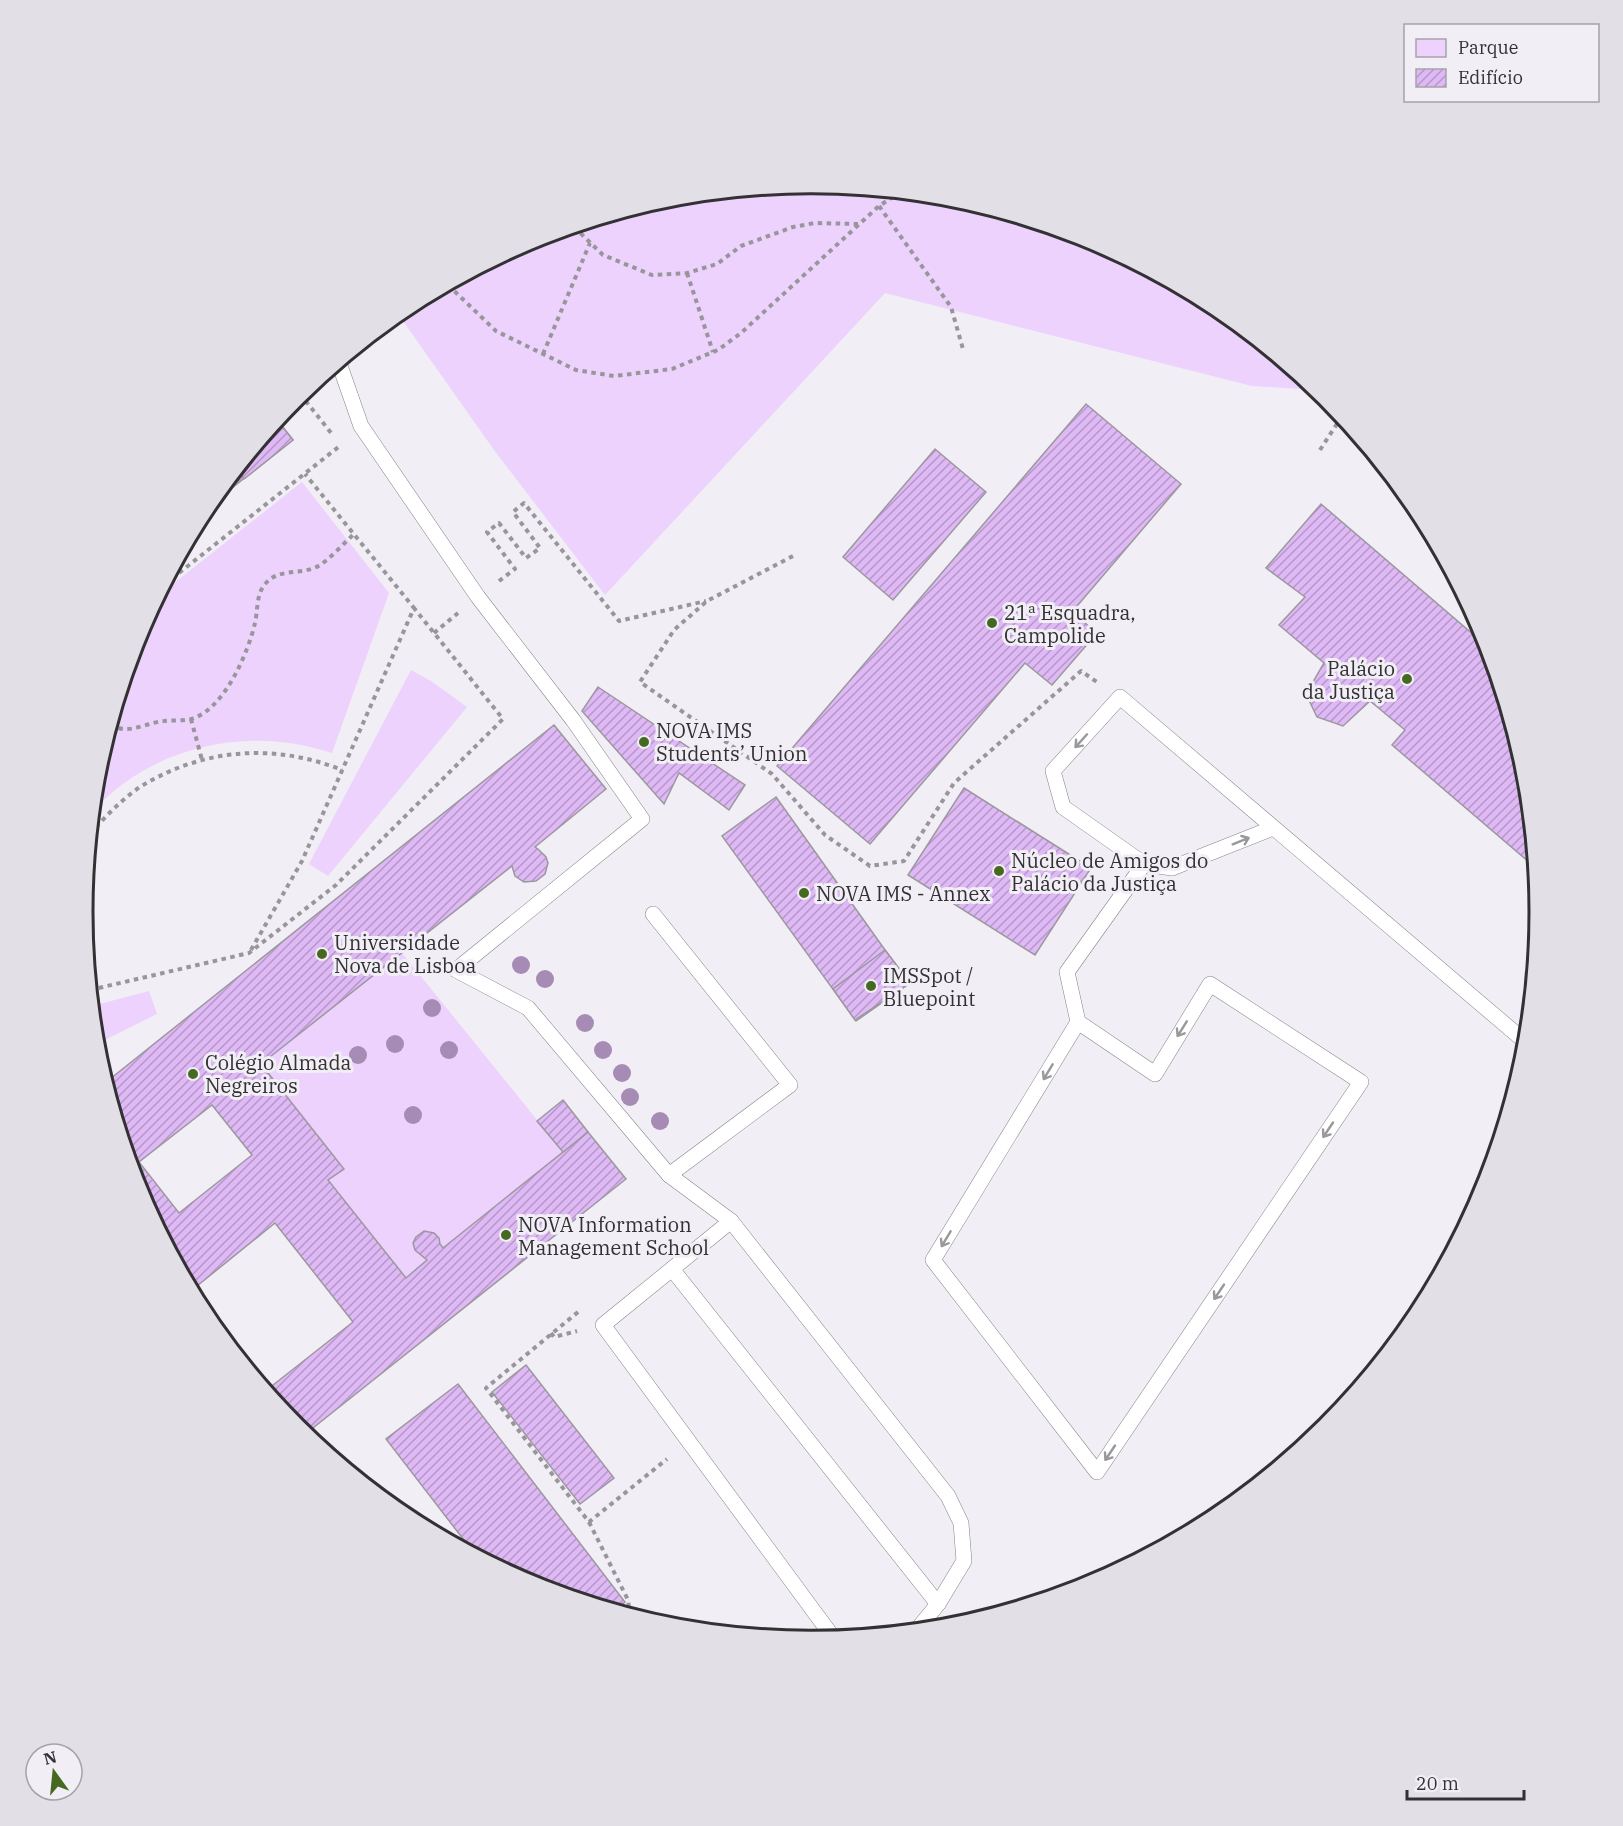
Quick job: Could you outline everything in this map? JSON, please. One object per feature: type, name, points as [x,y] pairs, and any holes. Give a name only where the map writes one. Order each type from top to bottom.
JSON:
[{"type":"lane","points":[[341,370],[361,426],[478,597],[573,720],[642,819],[456,970],[528,1008],[669,1175],[731,1221],[948,1496],[961,1522],[964,1561],[938,1604],[923,1622]]},
{"type":"lane","points":[[1273,828],[1172,868],[1144,864],[1063,807],[1053,771],[1120,697],[1519,1036]]},
{"type":"lane","points":[[1078,1022],[933,1260],[1097,1472],[1361,1082],[1210,984],[1155,1074],[1078,1022],[1067,972],[1144,864]]},
{"type":"lane","points":[[653,914],[790,1085],[669,1175]]},
{"type":"lane","points":[[731,1221],[603,1325],[828,1631]]},
{"type":"lane","points":[[672,1269],[938,1604]]},
{"type":"path","points":[[453,290],[496,331],[576,370],[614,376],[672,369],[718,350],[741,333],[859,224],[889,199]]},
{"type":"path","points":[[879,206],[951,308],[963,349]]},
{"type":"path","points":[[580,233],[603,255],[652,275],[687,273],[717,264],[741,246],[793,227],[815,223],[859,224]]},
{"type":"path","points":[[543,354],[590,243]]},
{"type":"path","points":[[687,273],[713,352]]},
{"type":"path","points":[[179,573],[341,445],[306,402]]},
{"type":"path","points":[[1320,450],[1337,423]]},
{"type":"path","points":[[97,988],[249,953],[336,885],[503,720],[305,474]]},
{"type":"path","points":[[514,569],[487,532],[499,523],[526,558],[540,548],[513,512],[524,503],[619,621],[707,601]]},
{"type":"path","points":[[117,727],[124,729],[161,721],[191,719],[207,711],[233,678],[249,642],[255,622],[258,597],[263,586],[270,579],[281,574],[320,565],[354,534]]},
{"type":"path","points":[[793,556],[707,601],[674,630],[639,682],[772,774],[825,835],[870,866],[904,861],[954,783],[1081,671],[1120,697]]},
{"type":"path","points":[[249,953],[302,861],[414,608]]},
{"type":"path","points":[[191,719],[202,760]]},
{"type":"path","points":[[99,825],[112,810],[139,788],[169,771],[202,760],[236,753],[271,753],[306,758],[342,770]]},
{"type":"path","points":[[551,1333],[486,1388],[588,1522],[628,1600],[629,1608]]},
{"type":"path","points":[[588,1522],[651,1471]]},
{"type":"green space","points":[[812,194],[905,201],[952,208],[1042,233],[1086,249],[1171,291],[1249,343],[1303,389],[1252,386],[885,293],[605,595],[494,450],[404,322],[452,291],[494,269],[537,249],[581,233],[671,208],[765,196]]},
{"type":"green space","points":[[302,482],[389,593],[332,753],[300,745],[268,741],[235,742],[203,747],[173,757],[143,771],[116,789],[102,803],[117,727],[131,682],[173,584]]},
{"type":"green space","points":[[411,670],[431,681],[467,707],[328,876],[309,864]]},
{"type":"green space","points":[[402,953],[563,1152],[443,1248],[433,1232],[421,1233],[415,1239],[414,1247],[427,1260],[406,1278],[328,1180],[344,1168],[261,1064]]},
{"type":"green space","points":[[149,991],[157,1014],[105,1040],[99,1004]]},
{"type":"building","name":"21ª Esquadra, Campolide","points":[[1086,404],[1181,484],[1072,612],[1097,633],[1052,685],[1025,663],[870,844],[777,766]]},
{"type":"building","points":[[282,427],[293,440],[233,487]]},
{"type":"building","points":[[282,427],[293,440],[244,479],[241,475]]},
{"type":"building","points":[[935,449],[986,492],[893,600],[843,557]]},
{"type":"building","name":"Palácio da Justiça","points":[[1321,504],[1474,635],[1506,727],[1524,819],[1528,861],[1392,745],[1405,730],[1370,701],[1343,726],[1317,717],[1306,694],[1324,663],[1279,625],[1305,597],[1266,568]]},
{"type":"building","name":"NOVA IMS Students’ Union","points":[[598,687],[745,785],[729,810],[679,773],[664,804],[582,711]]},
{"type":"building","name":"Colégio Almada Negreiros","points":[[554,725],[606,789],[535,847],[546,857],[548,863],[545,874],[536,881],[524,882],[515,876],[512,866],[261,1064],[344,1169],[328,1180],[406,1278],[427,1260],[415,1250],[413,1243],[416,1237],[424,1231],[434,1233],[443,1248],[588,1132],[626,1179],[312,1429],[271,1387],[353,1322],[275,1223],[197,1286],[167,1231],[148,1188],[131,1144],[112,1077]],"holes":[[[212,1105],[252,1155],[179,1213],[139,1162]]]},
{"type":"building","name":"Núcleo de Amigos do Palácio da Justiça","points":[[964,788],[1091,868],[1035,955],[908,875]]},
{"type":"building","name":"NOVA IMS - Annex","points":[[776,797],[910,983],[856,1021],[722,836]]},
{"type":"building","name":"IMSSpot / Bluepoint","points":[[885,950],[910,983],[855,1020],[833,989]]},
{"type":"building","points":[[563,1100],[588,1132],[563,1152],[537,1121]]},
{"type":"building","points":[[526,1365],[614,1478],[580,1504],[492,1392]]},
{"type":"building","points":[[458,1384],[625,1602],[621,1605],[537,1577],[465,1542],[386,1439]]},
{"type":"place","name":"21ª Esquadra, Campolide","points":[[992,623]]},
{"type":"place","name":"Palácio da Justiça","points":[[1407,679]]},
{"type":"place","name":"NOVA IMS Students’ Union","points":[[644,742]]},
{"type":"place","name":"Núcleo de Amigos do Palácio da Justiça","points":[[999,871]]},
{"type":"place","name":"NOVA IMS - Annex","points":[[804,893]]},
{"type":"place","name":"Universidade Nova de Lisboa","points":[[322,954]]},
{"type":"place","name":"IMSSpot / Bluepoint","points":[[871,986]]},
{"type":"place","name":"Colégio Almada Negreiros","points":[[193,1074]]},
{"type":"place","name":"NOVA Information Management School","points":[[506,1235]]}]
